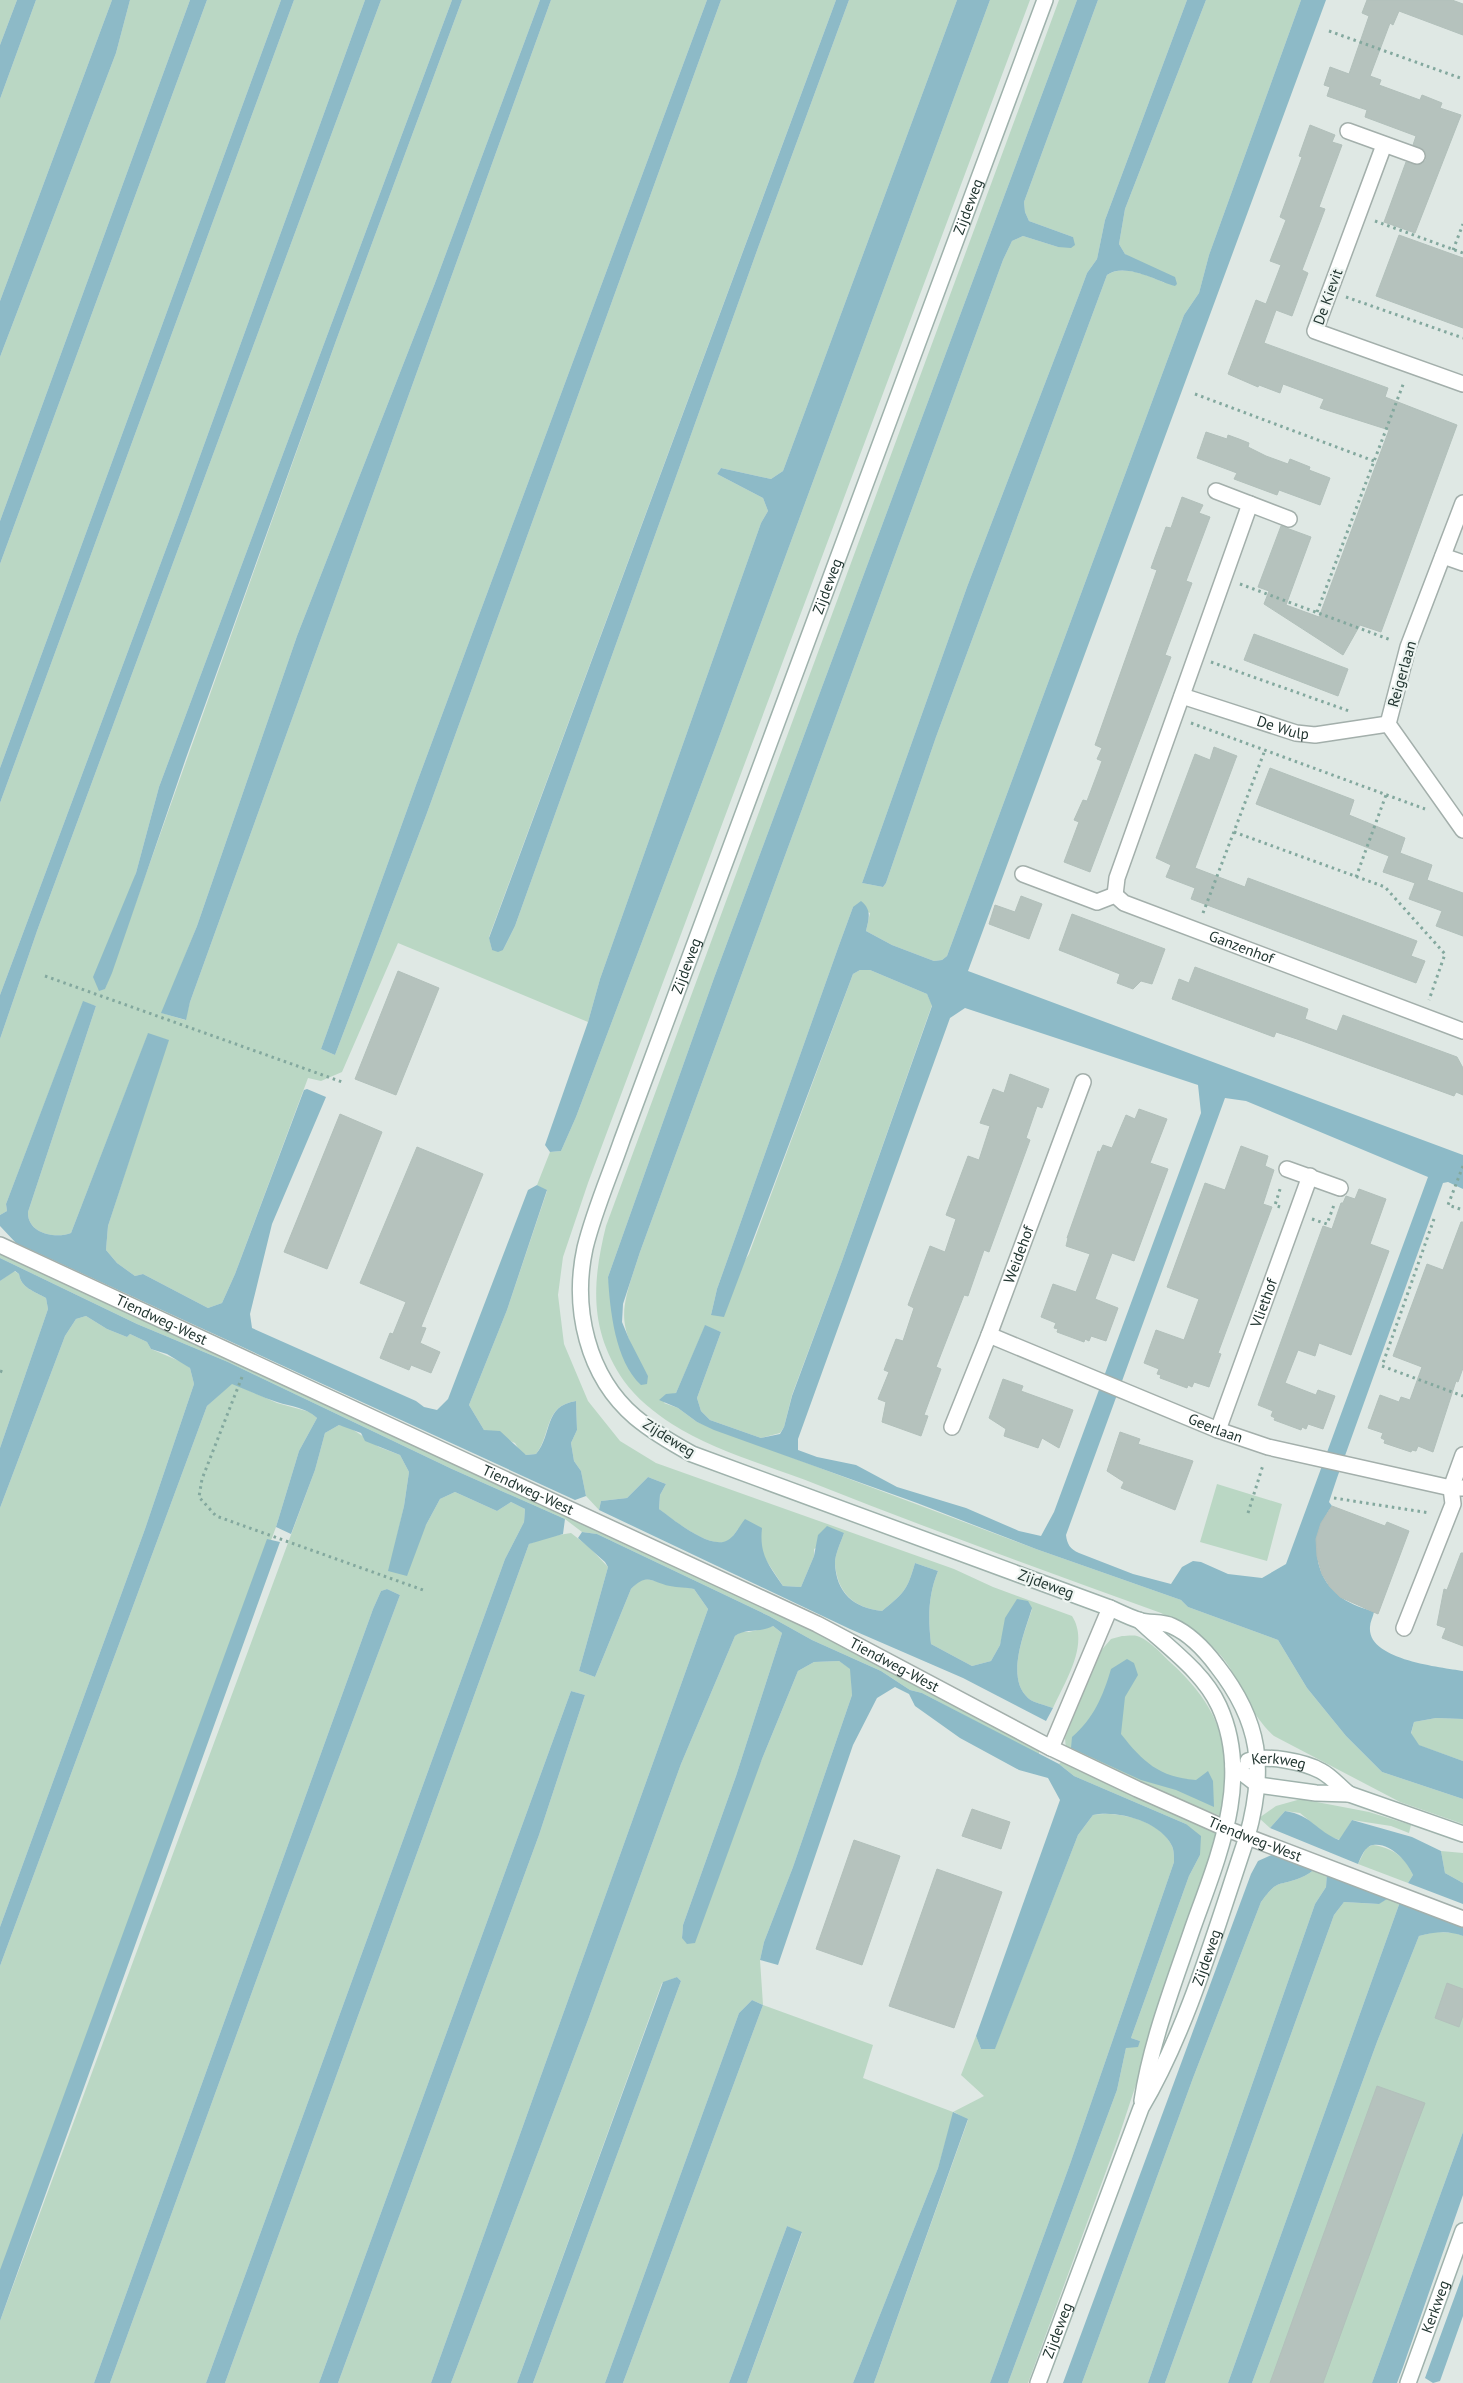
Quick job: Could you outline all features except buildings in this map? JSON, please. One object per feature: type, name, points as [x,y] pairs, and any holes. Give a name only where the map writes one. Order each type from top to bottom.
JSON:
[{"type":"street","name":"Zijdeweg","points":[[1038,2383],[1141,2108],[1161,2075],[1187,2009],[1247,1837],[1255,1807],[1258,1785],[1254,1732],[1233,1687],[1214,1662],[1200,1645],[1170,1625],[1139,1620],[692,1454],[658,1435],[634,1416],[607,1385],[587,1342],[580,1312],[586,1248],[622,1140],[1045,0]]},
{"type":"street","points":[[1348,131],[1418,156]]},
{"type":"street","name":"De Kievit","points":[[1384,145],[1315,331],[1463,384]]},
{"type":"street","points":[[1216,490],[1289,519]]},
{"type":"street","name":"Reigerlaan","points":[[1463,503],[1408,647],[1388,724],[1463,830]]},
{"type":"street","points":[[1022,874],[1097,902],[1115,895],[1117,878],[1250,504]]},
{"type":"street","points":[[1443,556],[1463,563]]},
{"type":"street","name":"De Wulp","points":[[1182,696],[1296,733],[1315,735],[1388,724]]},
{"type":"street","name":"Ganzenhof","points":[[1115,895],[1124,903],[1463,1031]]},
{"type":"street","name":"Weidehof","points":[[952,1426],[989,1336],[1083,1082]]},
{"type":"street","points":[[1288,1168],[1340,1188]]},
{"type":"street","name":"Vliethof","points":[[1218,1430],[1310,1176]]},
{"type":"street","name":"Tiendweg-West","points":[[0,1245],[412,1438],[817,1624],[1051,1748],[1227,1829],[1463,1919]]},
{"type":"street","name":"Geerlaan","points":[[989,1336],[1218,1430],[1268,1447],[1342,1465],[1457,1488]]},
{"type":"street","points":[[1404,1628],[1453,1504],[1463,1455]]},
{"type":"street","points":[[1051,1748],[1110,1608]]},
{"type":"street","name":"Zijdeweg","points":[[1139,1620],[1188,1665],[1219,1705],[1228,1731],[1233,1766],[1227,1829],[1147,2069],[1141,2108]]},
{"type":"street","name":"Kerkweg","points":[[1233,1766],[1257,1757],[1293,1761],[1322,1771],[1348,1794]]},
{"type":"street","name":"Kerkweg","points":[[1233,1766],[1258,1785],[1316,1793],[1348,1794],[1463,1834]]},
{"type":"street","name":"Kerkweg","points":[[1408,2383],[1463,2231]]},
{"type":"path","points":[[1329,30],[1463,79]]},
{"type":"path","points":[[1358,214],[1463,254]]},
{"type":"path","points":[[1453,250],[1463,224]]},
{"type":"path","points":[[1330,291],[1463,338]]},
{"type":"path","points":[[1316,612],[1411,365]]},
{"type":"path","points":[[1196,394],[1374,461]]},
{"type":"path","points":[[1223,578],[1408,647]]},
{"type":"path","points":[[1195,656],[1351,711]]},
{"type":"path","points":[[1174,717],[1426,809],[1442,800]]},
{"type":"path","points":[[1196,931],[1265,750]]},
{"type":"path","points":[[1356,877],[1386,795]]},
{"type":"path","points":[[1234,832],[1385,888],[1445,954],[1424,1016]]},
{"type":"path","points":[[45,976],[345,1083]]},
{"type":"path","points":[[1463,1166],[1448,1204],[1463,1210]]},
{"type":"path","points":[[1434,1219],[1382,1366],[1463,1396]]},
{"type":"path","points":[[249,1361],[236,1389],[202,1479],[199,1497],[216,1516],[422,1590]]},
{"type":"path","points":[[0,1371],[5,1373]]},
{"type":"path","points":[[1248,1512],[1268,1447]]},
{"type":"path","points":[[1334,1498],[1448,1516]]},
{"type":"green space","points":[[0,0],[17,0],[0,45]]},
{"type":"green space","points":[[36,0],[112,0],[0,301],[0,99]]},
{"type":"green space","points":[[130,0],[190,0],[0,521],[0,357],[116,53]]},
{"type":"green space","points":[[207,0],[281,0],[0,768],[0,564]]},
{"type":"green space","points":[[294,0],[365,0],[179,514],[0,995],[0,803]]},
{"type":"green space","points":[[381,0],[452,0],[159,787],[105,989],[337,338],[462,0],[540,0],[435,283],[297,636],[197,926],[162,1013],[185,1020],[551,0],[707,0],[416,785],[321,1049],[335,1055],[427,813],[721,0],[836,0],[489,937],[492,950],[503,950],[515,926],[759,245],[849,0],[957,0],[783,471],[771,479],[721,468],[717,474],[763,498],[768,511],[761,523],[600,979],[588,1022],[398,943],[342,1072],[321,1081],[308,1078],[235,1274],[222,1303],[208,1308],[143,1274],[135,1276],[117,1263],[106,1250],[108,1226],[168,1040],[148,1034],[71,1233],[51,1235],[37,1230],[32,1225],[28,1212],[96,1006],[83,1002],[6,1204],[7,1211],[0,1215],[0,1039],[37,931]]},
{"type":"green space","points":[[990,0],[1030,0],[588,1183],[563,1257],[558,1295],[564,1344],[588,1401],[620,1441],[656,1463],[954,1569],[993,1587],[1072,1616],[1077,1627],[1077,1650],[1074,1662],[1053,1708],[1030,1700],[1021,1689],[1018,1678],[1019,1654],[1032,1609],[1003,1633],[1000,1645],[991,1661],[972,1666],[931,1644],[930,1607],[932,1589],[938,1571],[915,1563],[910,1580],[904,1591],[882,1611],[863,1606],[855,1602],[843,1591],[836,1574],[835,1559],[844,1533],[814,1549],[814,1556],[801,1587],[783,1586],[764,1557],[760,1543],[738,1529],[731,1539],[724,1542],[715,1542],[694,1533],[659,1509],[660,1495],[666,1484],[648,1477],[627,1498],[601,1501],[599,1510],[586,1496],[581,1471],[574,1461],[571,1443],[577,1430],[576,1401],[565,1404],[558,1409],[553,1415],[536,1454],[526,1455],[521,1453],[515,1443],[484,1430],[469,1405],[507,1310],[547,1191],[537,1185],[550,1152],[561,1151],[576,1117],[715,748]]},
{"type":"green space","points":[[1059,0],[1077,0],[714,978],[608,1277],[624,1358],[648,1376],[630,1341],[624,1315],[625,1302],[633,1272],[1003,260],[1012,241],[1023,236],[1058,247],[1073,237],[1029,221],[1025,212],[1024,202],[1098,0],[1187,0],[1105,220],[1097,259],[1087,273],[967,587],[862,883],[883,887],[886,883],[936,737],[1107,275],[1121,271],[1136,272],[1165,283],[1125,254],[1119,244],[1125,209],[1206,0],[1301,0],[1209,255],[1199,293],[1184,315],[947,956],[942,960],[934,961],[892,945],[866,931],[870,913],[853,907],[838,948],[717,1289],[711,1315],[749,1254],[853,974],[860,970],[870,970],[927,994],[932,1005],[842,1261],[792,1395],[784,1427],[780,1433],[761,1438],[710,1420],[701,1411],[697,1398],[721,1332],[705,1326],[676,1393],[670,1395],[664,1403],[678,1408],[697,1422],[1036,1549],[1181,1600],[1188,1607],[1278,1640],[1307,1688],[1346,1736],[1382,1772],[1463,1799],[1463,1824],[1400,1802],[1274,1736],[1254,1712],[1230,1668],[1217,1651],[1200,1636],[1161,1613],[743,1458],[705,1442],[672,1424],[640,1399],[624,1381],[604,1343],[599,1325],[596,1287],[601,1247],[606,1226]]},
{"type":"green space","points":[[0,1252],[791,1619],[899,1672],[1039,1749],[1039,1755],[922,1693],[910,1690],[881,1671],[812,1640],[769,1616],[597,1534],[582,1532],[565,1519],[452,1469],[228,1362],[137,1324],[0,1258]]},
{"type":"green space","points":[[14,1271],[19,1274],[25,1286],[46,1298],[48,1309],[0,1448],[0,1281]]},
{"type":"green space","points":[[86,1316],[107,1329],[127,1337],[130,1334],[147,1342],[151,1349],[184,1363],[190,1368],[194,1384],[145,1529],[0,1927],[0,1508],[65,1336],[76,1319]]},
{"type":"green space","points":[[232,1383],[277,1403],[310,1412],[317,1418],[299,1451],[276,1527],[0,2275],[0,1966],[207,1406]]},
{"type":"green space","points":[[339,1425],[349,1427],[379,1447],[400,1455],[409,1472],[404,1506],[389,1571],[426,1525],[440,1499],[455,1492],[497,1511],[511,1502],[525,1509],[524,1522],[505,1559],[206,2383],[110,2383],[280,1915],[400,1595],[387,1589],[381,1591],[373,1609],[94,2383],[0,2383],[0,2321],[315,1470],[325,1433]]},
{"type":"green space","points":[[1217,1484],[1282,1504],[1267,1561],[1200,1542]]},
{"type":"green space","points":[[571,1533],[589,1547],[608,1567],[579,1671],[595,1677],[631,1589],[640,1580],[646,1579],[694,1589],[708,1609],[431,2383],[338,2383],[539,1835],[585,1695],[571,1691],[319,2383],[225,2383],[529,1544],[547,1537]]},
{"type":"green space","points":[[773,1626],[782,1633],[736,1776],[683,1925],[682,1938],[762,1759],[798,1671],[814,1662],[839,1661],[851,1669],[852,1695],[793,1867],[764,1942],[760,1960],[763,2005],[752,2000],[739,2013],[605,2383],[533,2383],[681,1981],[677,1977],[662,1983],[517,2383],[451,2383],[588,2020],[681,1764],[735,1636],[740,1632],[749,1632]]},
{"type":"green space","points":[[1122,1636],[1137,1636],[1155,1647],[1188,1680],[1202,1697],[1212,1714],[1219,1732],[1225,1770],[1221,1816],[1165,1795],[1066,1750],[1065,1738],[1099,1653],[1111,1639]]},
{"type":"green space","points":[[1436,1718],[1463,1719],[1463,1761],[1418,1745],[1411,1734],[1414,1722]]},
{"type":"green space","points":[[1062,1761],[1215,1832],[1215,1845],[1119,2136],[1028,2383],[1008,2383],[1117,2090],[1126,2048],[1140,2041],[1131,2038],[1189,1876],[1200,1855],[1186,1824],[1074,1776],[1059,1764]]},
{"type":"green space","points":[[1301,1799],[1369,1812],[1411,1825],[1409,1833],[1391,1826],[1352,1820],[1340,1840],[1328,1836],[1300,1813],[1285,1811],[1270,1828],[1259,1818],[1276,1806]]},
{"type":"green space","points":[[1093,1815],[1126,1816],[1137,1819],[1158,1830],[1172,1846],[1174,1862],[1070,2164],[990,2383],[874,2383],[968,2120],[954,2112],[938,2168],[853,2383],[747,2383],[802,2233],[787,2226],[729,2383],[623,2383],[763,2005],[873,2045],[863,2078],[953,2112],[984,2096],[961,2075],[976,2036],[981,2049],[995,2048],[1078,1835]]},
{"type":"green space","points":[[1373,1845],[1386,1848],[1402,1858],[1413,1875],[1408,1883],[1358,1864],[1366,1848]]},
{"type":"green space","points":[[1441,1851],[1463,1853],[1463,1883],[1445,1873]]},
{"type":"green space","points":[[1317,1868],[1327,1872],[1326,1887],[1315,1904],[1148,2383],[1082,2383],[1193,2078],[1261,1902],[1274,1887],[1302,1877]]},
{"type":"green space","points":[[1392,1896],[1401,1899],[1228,2383],[1165,2383],[1334,1915],[1344,1902],[1378,1904]]},
{"type":"green space","points":[[1435,1932],[1455,1933],[1463,1936],[1463,2132],[1372,2383],[1252,2383],[1377,2042],[1419,1936]]},
{"type":"water","points":[[17,0],[36,0],[0,99],[0,45]]},
{"type":"water","points":[[112,0],[130,0],[116,53],[0,357],[0,301]]},
{"type":"water","points":[[190,0],[207,0],[0,564],[0,521]]},
{"type":"water","points":[[281,0],[294,0],[0,803],[0,768]]},
{"type":"water","points":[[365,0],[381,0],[37,931],[0,1039],[0,995],[179,514]]},
{"type":"water","points":[[452,0],[462,0],[337,338],[186,758],[112,973],[105,989],[99,991],[93,977],[136,873],[159,787]]},
{"type":"water","points":[[540,0],[551,0],[190,1002],[186,1020],[161,1013],[197,926],[297,636],[435,283]]},
{"type":"water","points":[[707,0],[721,0],[427,813],[335,1055],[321,1049],[416,785]]},
{"type":"water","points":[[836,0],[849,0],[759,245],[515,926],[503,950],[498,952],[492,950],[489,938]]},
{"type":"water","points":[[957,0],[990,0],[715,748],[576,1117],[561,1151],[550,1152],[545,1145],[588,1022],[600,979],[761,523],[768,511],[763,498],[717,474],[721,468],[771,479],[783,471]]},
{"type":"water","points":[[1077,0],[1098,0],[1024,202],[1025,212],[1029,221],[1073,237],[1075,245],[1071,248],[1058,247],[1023,236],[1012,241],[1003,260],[640,1252],[623,1304],[622,1322],[648,1376],[647,1384],[641,1385],[625,1363],[620,1349],[612,1319],[608,1277],[714,978]]},
{"type":"water","points":[[1187,0],[1206,0],[1125,209],[1119,244],[1125,254],[1175,277],[1177,284],[1175,286],[1131,271],[1114,272],[1107,275],[936,737],[886,883],[883,887],[862,883],[967,587],[1087,273],[1097,259],[1105,220]]},
{"type":"water","points":[[1301,0],[1326,0],[968,971],[1463,1155],[1463,1189],[1448,1182],[1443,1183],[1337,1478],[1329,1502],[1332,1506],[1320,1530],[1317,1542],[1317,1555],[1319,1567],[1332,1589],[1350,1603],[1374,1612],[1370,1627],[1372,1638],[1380,1647],[1407,1660],[1463,1671],[1463,1719],[1436,1718],[1414,1722],[1411,1733],[1419,1745],[1463,1761],[1463,1799],[1382,1772],[1346,1736],[1307,1688],[1278,1640],[1188,1607],[1181,1600],[1036,1549],[917,1503],[714,1430],[697,1422],[678,1408],[659,1400],[666,1394],[676,1393],[705,1325],[721,1332],[697,1398],[701,1411],[710,1420],[761,1438],[780,1434],[784,1427],[792,1396],[932,1006],[927,994],[870,970],[860,970],[853,974],[724,1317],[711,1315],[717,1289],[838,948],[853,907],[861,901],[868,911],[869,918],[866,931],[892,945],[934,961],[942,960],[947,956],[1184,315],[1199,293],[1209,255]],"holes":[[[965,1008],[1198,1085],[1201,1113],[1054,1512],[1041,1536],[1019,1531],[966,1508],[897,1487],[856,1465],[817,1457],[798,1450],[798,1439],[950,1018]],[[1225,1098],[1246,1101],[1428,1177],[1286,1564],[1262,1578],[1228,1574],[1201,1562],[1193,1561],[1182,1567],[1171,1584],[1133,1574],[1079,1553],[1070,1546],[1066,1535]]]},
{"type":"water","points":[[83,1001],[96,1006],[28,1212],[32,1225],[37,1230],[51,1235],[71,1233],[148,1033],[169,1040],[108,1226],[106,1250],[117,1263],[135,1276],[143,1274],[208,1308],[222,1303],[235,1274],[304,1090],[307,1089],[326,1097],[272,1224],[250,1314],[252,1328],[416,1401],[424,1407],[437,1410],[448,1399],[528,1190],[537,1185],[547,1190],[507,1310],[469,1405],[484,1430],[500,1431],[526,1455],[536,1454],[545,1438],[553,1415],[558,1409],[576,1401],[577,1430],[571,1443],[574,1461],[581,1471],[586,1496],[575,1500],[16,1243],[0,1226],[0,1215],[7,1211],[6,1204]]},
{"type":"water","points":[[0,1258],[137,1324],[228,1362],[452,1469],[565,1519],[563,1534],[529,1544],[225,2383],[206,2383],[505,1559],[524,1522],[525,1509],[511,1502],[497,1511],[455,1492],[440,1499],[426,1525],[407,1576],[388,1571],[404,1506],[409,1472],[400,1455],[365,1441],[361,1433],[339,1425],[325,1433],[315,1470],[291,1534],[276,1527],[299,1451],[317,1418],[303,1409],[271,1400],[232,1384],[207,1406],[0,1966],[0,1927],[145,1529],[194,1384],[190,1368],[167,1354],[151,1349],[147,1342],[130,1334],[127,1337],[107,1329],[86,1316],[76,1319],[65,1336],[0,1508],[0,1448],[48,1309],[46,1298],[25,1286],[19,1274],[15,1271],[0,1281]]},
{"type":"water","points":[[648,1477],[666,1484],[660,1495],[659,1509],[702,1538],[721,1542],[728,1540],[745,1519],[762,1528],[762,1546],[766,1559],[783,1586],[801,1587],[814,1556],[818,1535],[827,1526],[844,1533],[835,1559],[836,1574],[843,1591],[848,1597],[863,1606],[882,1611],[904,1591],[910,1580],[915,1563],[938,1571],[932,1589],[930,1607],[931,1644],[972,1666],[991,1661],[1000,1645],[1005,1618],[1017,1599],[1028,1601],[1032,1608],[1019,1654],[1018,1678],[1021,1689],[1030,1700],[1053,1708],[1046,1721],[963,1678],[850,1629],[599,1510],[601,1501],[627,1498]]},
{"type":"water","points":[[582,1532],[597,1534],[769,1616],[812,1640],[881,1671],[910,1690],[922,1693],[1059,1764],[1074,1776],[1186,1824],[1201,1836],[1200,1855],[1189,1876],[1131,2038],[1140,2041],[1138,2047],[1126,2048],[1117,2090],[1008,2383],[990,2383],[1070,2164],[1174,1862],[1173,1848],[1166,1837],[1158,1830],[1137,1819],[1114,1814],[1093,1815],[1078,1835],[995,2049],[981,2049],[976,2036],[1060,1800],[1048,1778],[1019,1770],[960,1738],[915,1706],[909,1694],[895,1687],[877,1698],[853,1745],[778,1965],[760,1960],[764,1942],[793,1867],[852,1695],[850,1669],[839,1661],[814,1662],[798,1671],[762,1759],[695,1943],[687,1944],[682,1938],[683,1925],[736,1776],[782,1633],[773,1626],[743,1632],[735,1636],[681,1764],[588,2020],[451,2383],[431,2383],[708,1609],[694,1589],[670,1586],[650,1580],[642,1581],[631,1589],[595,1677],[579,1671],[608,1567],[605,1562],[578,1538]]},
{"type":"water","points":[[267,1539],[280,1542],[0,2321],[0,2270]]},
{"type":"water","points":[[387,1589],[400,1595],[280,1915],[110,2383],[94,2383],[373,1609],[381,1591]]},
{"type":"water","points":[[1127,1659],[1134,1663],[1138,1675],[1125,1697],[1121,1734],[1137,1753],[1162,1772],[1196,1780],[1208,1771],[1213,1781],[1214,1807],[1176,1790],[1141,1780],[1071,1748],[1072,1737],[1080,1730],[1097,1706],[1111,1669]]},
{"type":"water","points":[[571,1691],[585,1695],[539,1835],[338,2383],[319,2383]]},
{"type":"water","points":[[1285,1811],[1302,1816],[1339,1840],[1352,1820],[1412,1837],[1441,1851],[1445,1873],[1463,1883],[1463,1904],[1408,1883],[1413,1875],[1402,1859],[1386,1846],[1373,1845],[1368,1847],[1358,1864],[1270,1828]]},
{"type":"water","points":[[1276,1853],[1317,1868],[1302,1877],[1274,1887],[1261,1902],[1193,2078],[1082,2383],[1063,2383],[1251,1874],[1258,1861]]},
{"type":"water","points":[[1327,1872],[1392,1896],[1379,1904],[1344,1902],[1334,1915],[1165,2383],[1148,2383],[1315,1904],[1326,1887]]},
{"type":"water","points":[[1401,1899],[1463,1926],[1463,1936],[1441,1932],[1419,1936],[1377,2042],[1252,2383],[1228,2383]]},
{"type":"water","points":[[677,1977],[681,1981],[533,2383],[517,2383],[663,1982]]},
{"type":"water","points":[[752,2000],[763,2005],[623,2383],[605,2383],[739,2013]]},
{"type":"water","points":[[953,2112],[968,2119],[874,2383],[853,2383],[938,2168]]},
{"type":"water","points":[[1463,2132],[1463,2195],[1403,2367],[1397,2383],[1372,2383]]},
{"type":"water","points":[[787,2226],[802,2232],[747,2383],[729,2383]]},
{"type":"water","points":[[1463,2274],[1463,2316],[1440,2381],[1433,2383],[1425,2378]]}]
